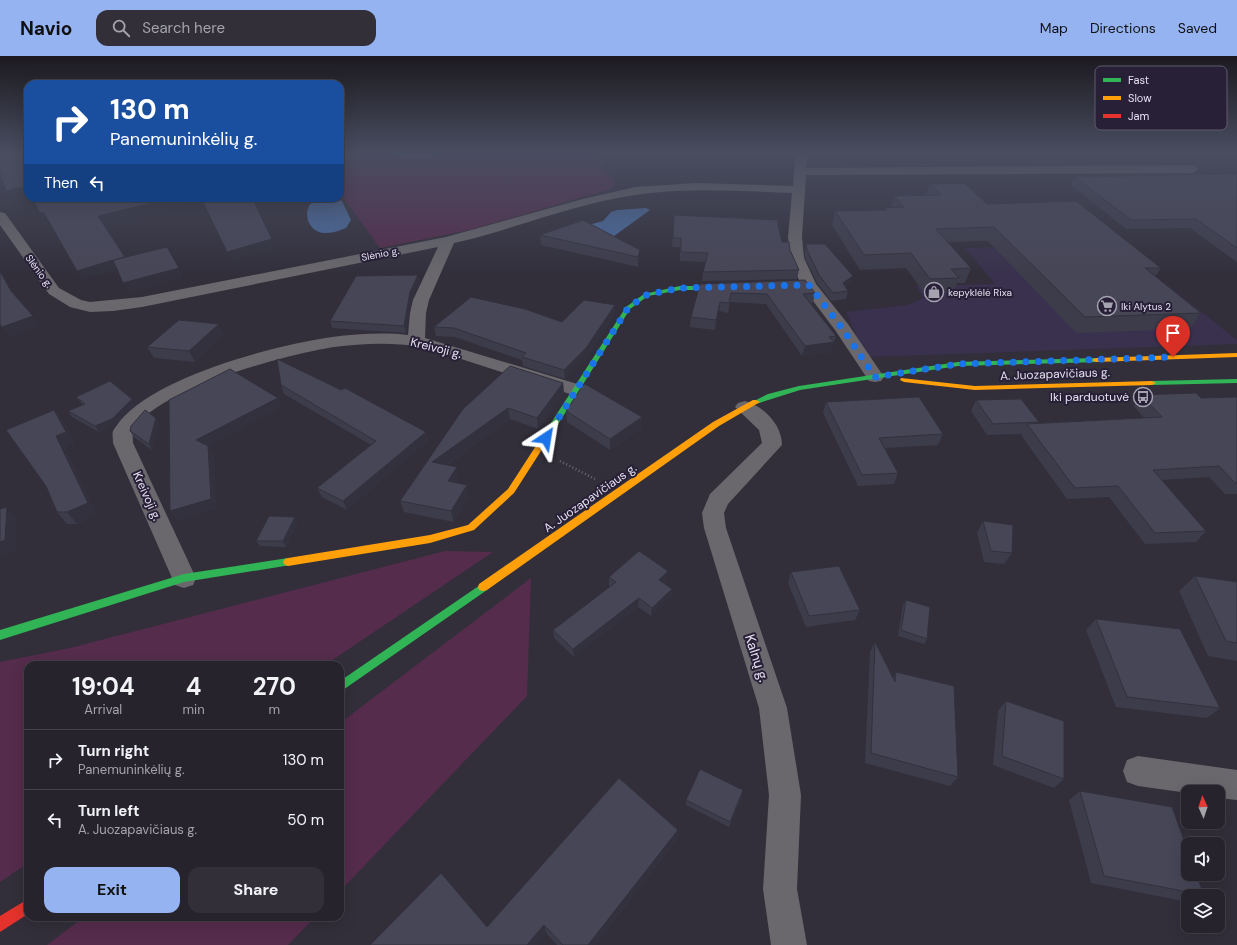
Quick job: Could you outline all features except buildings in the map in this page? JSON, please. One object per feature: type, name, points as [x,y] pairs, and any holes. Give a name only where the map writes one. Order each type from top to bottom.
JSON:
[{"type":"main road","points":[[0,635],[184,578],[430,539],[471,528],[511,491],[577,390],[628,308],[646,295],[680,288],[736,288]]},
{"type":"main road","name":"A. Juozapavičiaus g.","points":[[344,684],[716,424],[745,407],[771,396],[799,388],[958,364],[1237,355]]},
{"type":"main road","name":"A. Juozapavičiaus g.","points":[[875,377],[975,388],[1237,380]]},
{"type":"main road","points":[[0,925],[24,909]]},
{"type":"street","name":"Slėnio g.","points":[[0,216],[54,291],[76,304],[90,307],[113,306],[142,302],[448,241],[582,202],[624,193]]},
{"type":"street","points":[[800,193],[795,237],[797,258],[805,285],[842,328],[875,377]]},
{"type":"street","points":[[416,341],[418,313],[421,300],[448,241]]},
{"type":"street","name":"Kreivoji g.","points":[[184,578],[123,443],[122,432],[133,418],[152,403],[183,386],[213,374],[271,355],[321,344],[355,340],[389,339],[416,341],[577,390]]},
{"type":"street","name":"Kalnų g.","points":[[745,407],[767,426],[773,437],[772,445],[718,500],[713,513],[715,528],[773,708],[785,795],[780,889],[789,945]]},
{"type":"street","points":[[1138,771],[1237,785]]},
{"type":"path","points":[[564,463],[594,478]]},
{"type":"shaded area","points":[[344,193],[595,193],[469,230],[380,248],[344,198]]},
{"type":"shaded area","points":[[1042,246],[1131,256],[1237,340],[1237,344],[866,357],[846,312],[907,305],[924,298],[916,286],[995,284],[965,248]]},
{"type":"shaded area","points":[[445,551],[493,552],[331,661],[24,661],[24,866],[0,882],[0,662],[70,648]]},
{"type":"shaded area","points":[[531,578],[527,696],[344,887],[344,720]]},
{"type":"shaded area","points":[[79,921],[311,921],[288,945],[47,945]]},
{"type":"water","points":[[316,202],[342,202],[351,220],[346,228],[330,233],[319,232],[314,230],[307,218],[310,204]]},
{"type":"water","points":[[646,208],[650,210],[610,239],[588,225],[603,221],[611,212],[617,210]]},
{"type":"traffic: fast","points":[[544,440],[628,308],[646,295],[680,288],[729,288]]},
{"type":"traffic: fast","points":[[756,402],[799,388],[958,364],[1096,360]]},
{"type":"traffic: fast","points":[[1152,383],[1237,381]]},
{"type":"traffic: fast","points":[[0,635],[184,578],[288,562]]},
{"type":"traffic: fast","points":[[344,684],[483,587]]},
{"type":"traffic: slow","points":[[1096,360],[1237,355]]},
{"type":"traffic: slow","points":[[904,380],[975,388],[1152,383]]},
{"type":"traffic: slow","points":[[483,587],[716,424],[756,402]]},
{"type":"traffic: slow","points":[[288,562],[430,539],[471,528],[511,491],[544,440]]},
{"type":"traffic: jam","points":[[0,925],[24,909]]},
{"type":"place","name":"kepyklėlė Rixa","points":[[934,292]]},
{"type":"place","name":"Iki Alytus 2","points":[[1107,306]]},
{"type":"place","name":"Iki parduotuvė","points":[[1143,397]]},
{"type":"route","points":[[546,438],[628,308],[646,295],[680,288],[736,288],[809,285],[842,328],[875,377],[958,364],[1173,357]]}]
